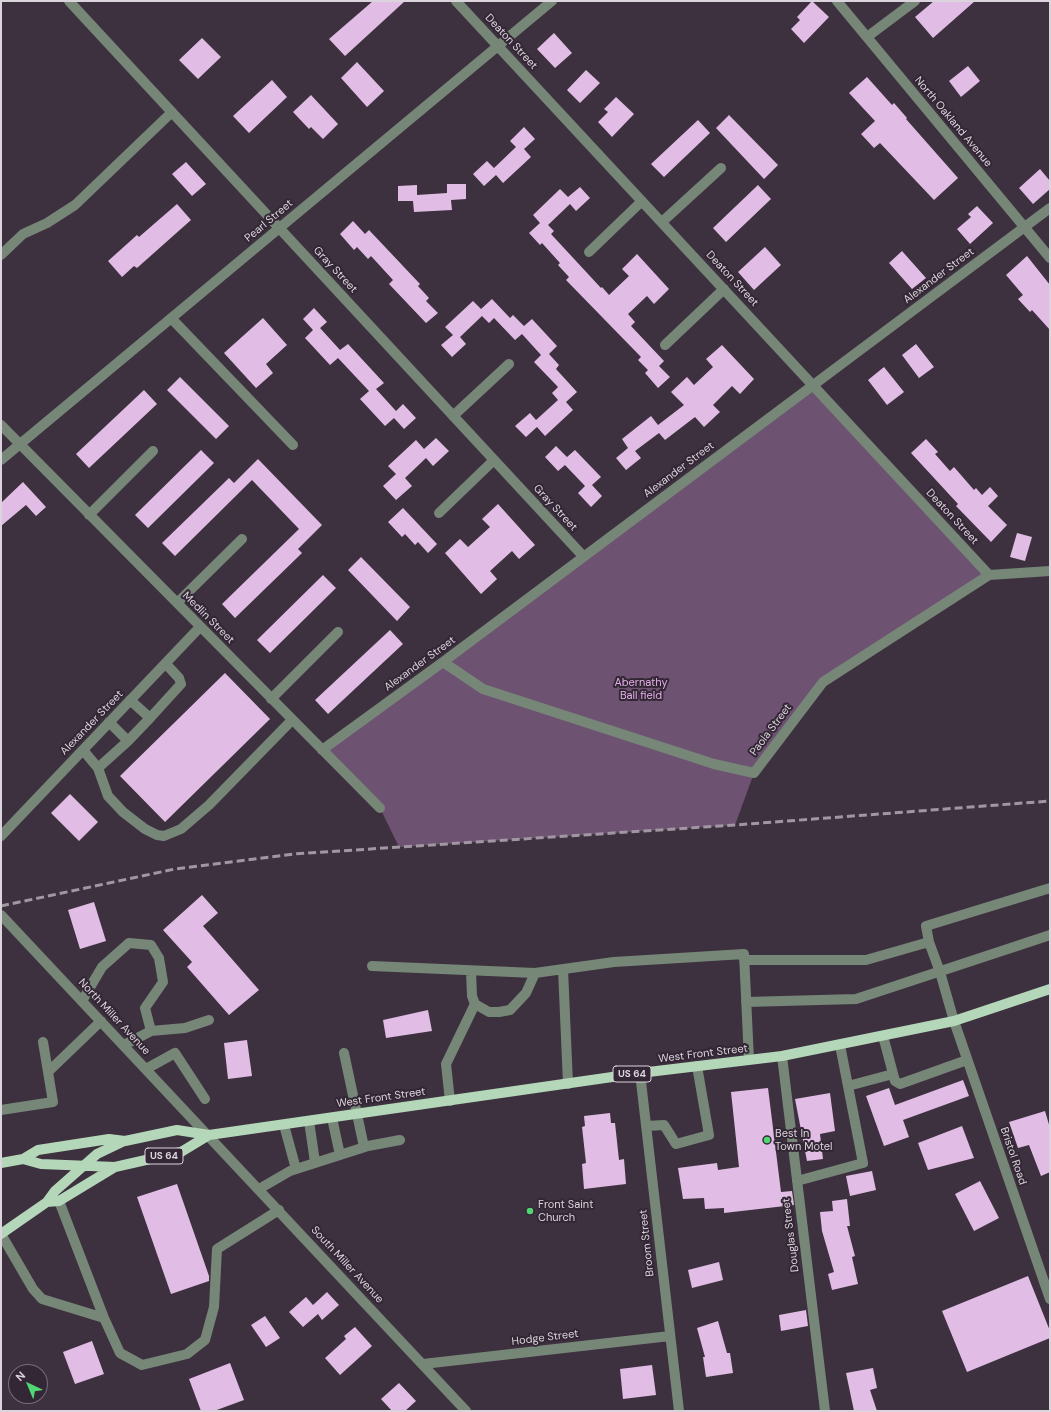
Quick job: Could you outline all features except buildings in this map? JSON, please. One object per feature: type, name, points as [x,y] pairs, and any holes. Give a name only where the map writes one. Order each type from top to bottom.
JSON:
[{"type":"main road","name":"West Front Street","points":[[1,1163],[23,1159],[38,1150],[109,1139],[125,1141],[177,1130],[209,1135],[640,1073],[782,1056],[954,1021],[1050,989]]},
{"type":"main road","name":"West Front Street","points":[[23,1159],[41,1164],[115,1167],[181,1152],[209,1135]]},
{"type":"main road","points":[[1,1234],[47,1202],[55,1190],[83,1165],[109,1147],[125,1141]]},
{"type":"main road","name":"US 64","points":[[47,1202],[59,1201],[115,1167]]},
{"type":"street","name":"Gray Street","points":[[69,1],[583,556]]},
{"type":"street","name":"Deaton Street","points":[[456,1],[989,575]]},
{"type":"street","name":"Pearl Street","points":[[1,460],[552,1]]},
{"type":"street","name":"North Oakland Avenue","points":[[837,1],[1050,258]]},
{"type":"street","points":[[867,38],[915,1]]},
{"type":"street","points":[[1,255],[23,234],[47,223],[75,205],[172,112]]},
{"type":"street","points":[[662,222],[721,168]]},
{"type":"street","points":[[589,252],[642,201]]},
{"type":"street","name":"Alexander Street","points":[[322,750],[444,662],[583,556],[1050,208]]},
{"type":"street","points":[[665,345],[724,289]]},
{"type":"street","points":[[171,318],[293,445]]},
{"type":"street","points":[[453,416],[509,364]]},
{"type":"street","name":"Medlin Street","points":[[1,425],[380,808]]},
{"type":"street","points":[[89,515],[154,451]]},
{"type":"street","points":[[439,512],[494,460]]},
{"type":"street","points":[[177,603],[242,539]]},
{"type":"street","name":"Paola Street","points":[[444,662],[483,689],[714,764],[754,773],[823,682],[989,575],[1050,571]]},
{"type":"street","name":"Alexander Street","points":[[1,836],[200,627]]},
{"type":"street","points":[[271,699],[338,632]]},
{"type":"street","points":[[98,768],[150,718],[181,684],[179,678],[166,664]]},
{"type":"street","points":[[130,700],[150,718]]},
{"type":"street","points":[[82,750],[98,768],[108,796],[123,812],[144,830],[164,836],[181,829],[209,805],[292,720]]},
{"type":"street","points":[[109,722],[128,740]]},
{"type":"street","points":[[744,960],[866,960],[929,942],[926,926],[1050,888]]},
{"type":"street","name":"North Miller Avenue","points":[[1,915],[209,1135]]},
{"type":"street","points":[[746,1002],[856,999],[1050,935]]},
{"type":"street","name":"Bristol Road","points":[[929,942],[940,972],[967,1060],[1050,1299]]},
{"type":"street","points":[[82,1001],[102,967],[128,943],[151,945],[159,958],[163,982],[145,1008],[151,1031]]},
{"type":"street","points":[[372,966],[535,973],[614,962],[744,954],[749,1060]]},
{"type":"street","points":[[563,969],[568,1084]]},
{"type":"street","points":[[472,971],[472,996],[475,1004],[489,1012],[510,1010],[526,993],[535,973]]},
{"type":"street","points":[[450,1101],[446,1064],[475,1004]]},
{"type":"street","points":[[124,1045],[151,1031],[185,1028],[209,1020]]},
{"type":"street","points":[[48,1072],[101,1021]]},
{"type":"street","points":[[883,1036],[895,1081],[900,1084],[967,1060]]},
{"type":"street","points":[[1,1110],[53,1102],[43,1042]]},
{"type":"street","points":[[797,1181],[863,1163],[840,1044]]},
{"type":"street","points":[[146,1069],[175,1053],[205,1099]]},
{"type":"street","points":[[344,1053],[364,1147]]},
{"type":"street","name":"Douglas Street","points":[[782,1056],[825,1411]]},
{"type":"street","points":[[646,1126],[664,1125],[676,1144],[708,1135],[697,1066]]},
{"type":"street","name":"Broom Street","points":[[640,1073],[678,1411]]},
{"type":"street","points":[[848,1086],[893,1074]]},
{"type":"street","points":[[332,1118],[340,1155]]},
{"type":"street","points":[[309,1121],[315,1162]]},
{"type":"street","points":[[284,1125],[296,1169]]},
{"type":"street","name":"South Miller Avenue","points":[[209,1135],[466,1411]]},
{"type":"street","points":[[259,1189],[296,1169],[315,1162],[364,1147],[400,1140]]},
{"type":"street","points":[[59,1201],[104,1318],[120,1353],[142,1365],[187,1354],[205,1340],[214,1307],[217,1249],[279,1210]]},
{"type":"street","points":[[1,1234],[33,1289],[42,1299],[104,1318]]},
{"type":"street","name":"Hodge Street","points":[[423,1364],[670,1336]]},
{"type":"green space","name":"Abernathy Ball field","points":[[813,384],[989,575],[823,682],[754,773],[735,825],[399,847],[380,808],[322,750]]},
{"type":"railway","points":[[1,906],[175,869],[294,854],[735,825],[1050,801]]},
{"type":"place","name":"Best In Town Motel","points":[[767,1140]]},
{"type":"place","name":"Front Saint Church","points":[[530,1211]]}]
